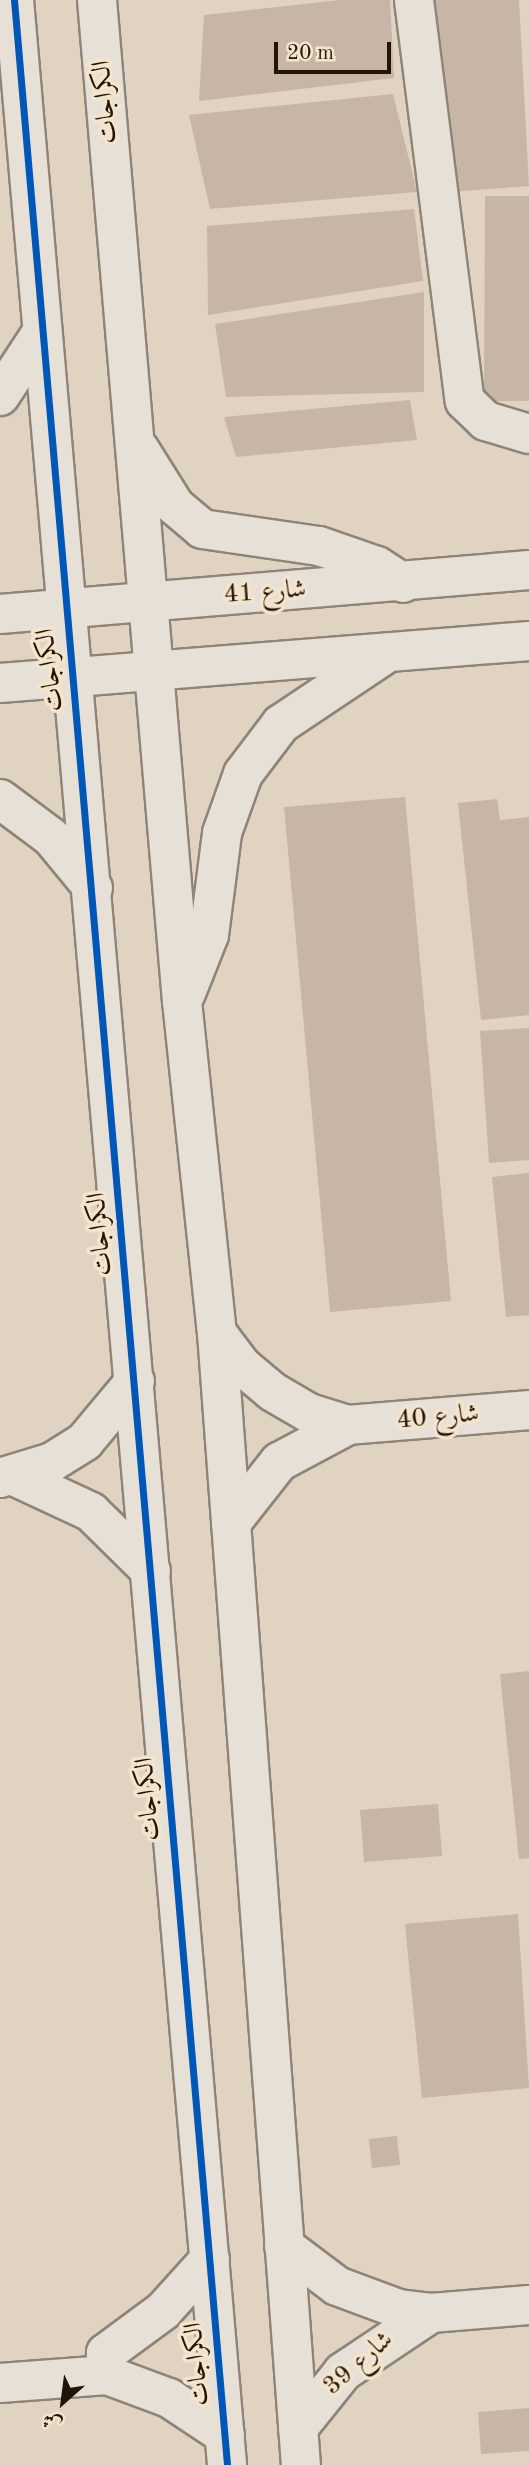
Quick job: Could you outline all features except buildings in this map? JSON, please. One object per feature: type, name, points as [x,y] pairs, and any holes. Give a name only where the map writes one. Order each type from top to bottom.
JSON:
[{"type":"street","name":"الكراجات","points":[[15,0],[65,610],[75,676],[226,2450]]},
{"type":"street","name":"الكراجات","points":[[97,0],[157,669],[182,1001],[217,1333],[300,2446]]},
{"type":"street","points":[[414,0],[465,401],[486,421],[529,434]]},
{"type":"street","points":[[0,396],[42,332]]},
{"type":"street","points":[[136,445],[176,506],[202,529],[319,545],[377,566],[403,583]]},
{"type":"street","name":"شارع 41","points":[[0,614],[403,583],[529,570]]},
{"type":"street","points":[[0,683],[529,641]]},
{"type":"street","points":[[182,1001],[209,935],[222,832],[243,774],[281,724],[391,650]]},
{"type":"street","points":[[0,799],[51,837],[93,888]]},
{"type":"street","name":"شارع 40","points":[[217,1333],[242,1366],[273,1392],[348,1425]]},
{"type":"street","points":[[8,1477],[85,1441],[135,1381]]},
{"type":"street","name":"شارع 40","points":[[231,1523],[279,1462],[348,1425],[529,1410]]},
{"type":"street","points":[[8,1477],[91,1513],[151,1572]]},
{"type":"street","name":"شارع 39","points":[[284,2246],[337,2286],[399,2309],[431,2313],[529,2305]]},
{"type":"street","points":[[107,2375],[106,2353],[163,2311],[210,2259]]},
{"type":"street","name":"شارع 39","points":[[300,2446],[343,2372],[431,2313]]},
{"type":"street","points":[[0,2383],[107,2375],[169,2398],[226,2450]]},
{"type":"cycle path","points":[[14,0],[227,2465]]}]
